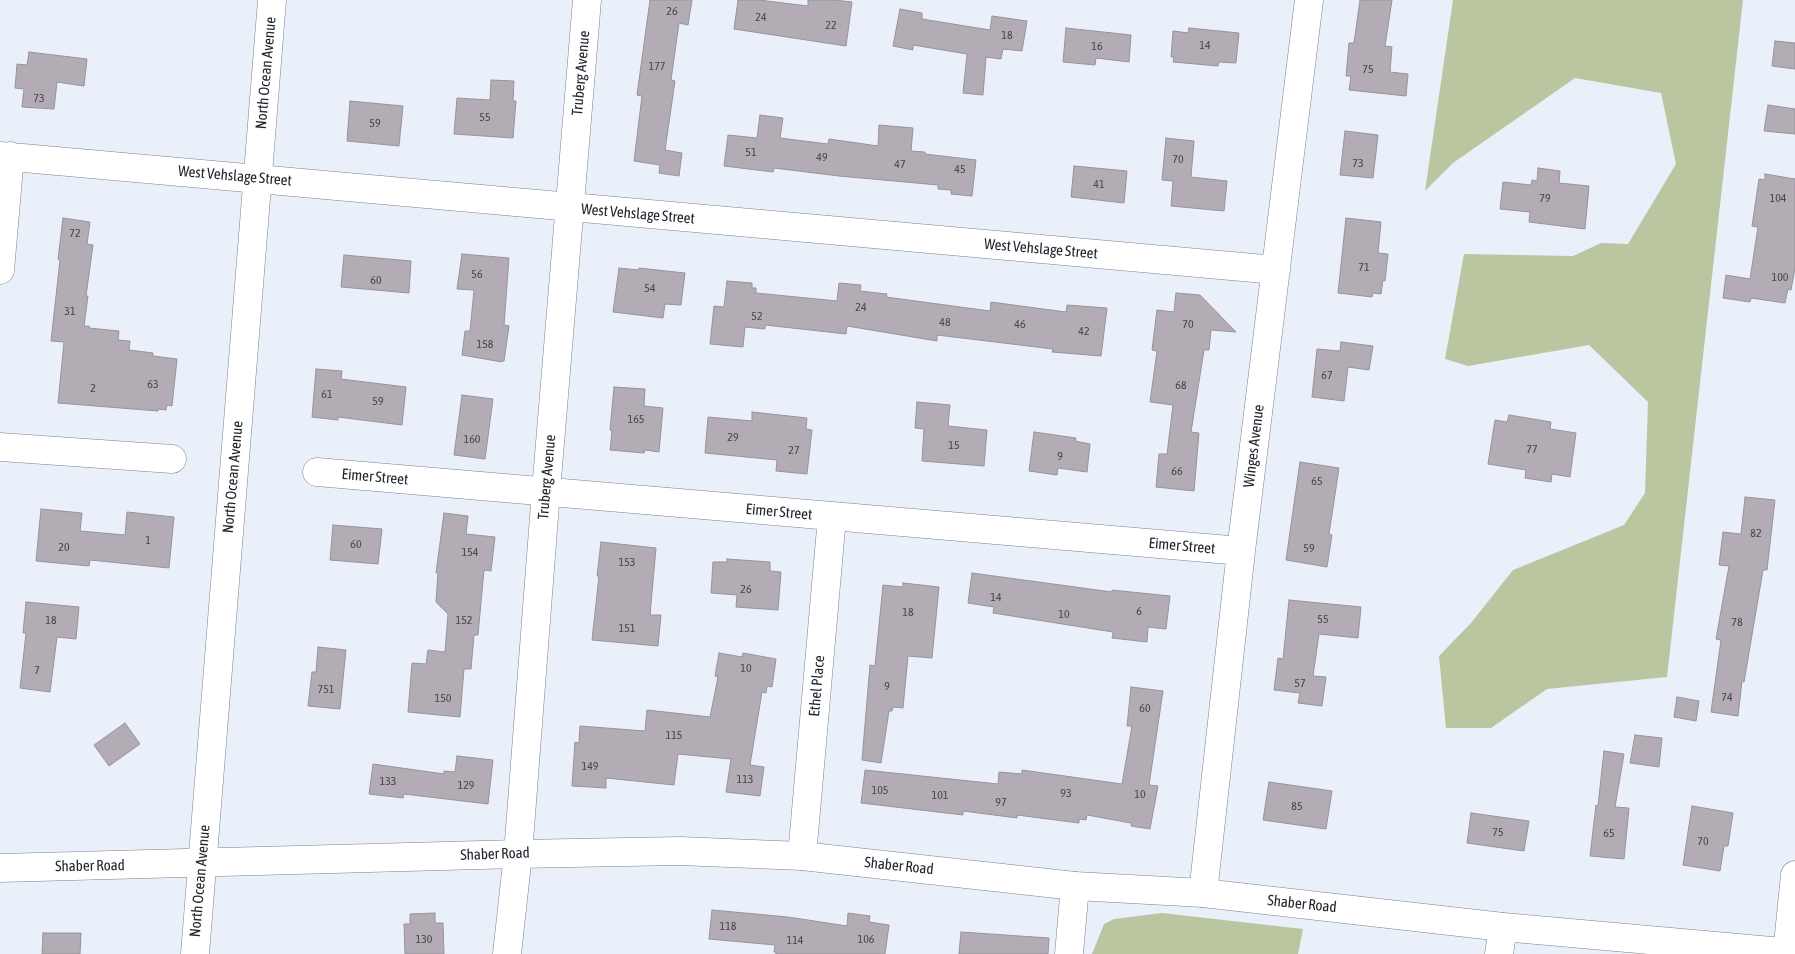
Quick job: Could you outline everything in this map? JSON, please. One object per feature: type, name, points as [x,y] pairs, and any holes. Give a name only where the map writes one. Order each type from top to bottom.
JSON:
[{"type":"street","name":"North Ocean Avenue","points":[[195,954],[272,0]]},
{"type":"street","name":"Truberg Avenue","points":[[507,954],[518,854],[587,0]]},
{"type":"street","name":"Winges Avenue","points":[[1203,892],[1241,551],[1309,0]]},
{"type":"street","name":"West Vehslage Street","points":[[5,156],[1276,270]]},
{"type":"street","points":[[0,270],[5,156]]},
{"type":"street","points":[[0,447],[172,460]]},
{"type":"street","name":"Eimer Street","points":[[317,472],[1241,551]]},
{"type":"street","name":"Ethel Place","points":[[802,856],[832,517]]},
{"type":"street","name":"Shaber Road","points":[[0,868],[680,851],[802,856],[1075,886],[1203,892],[1503,927],[1790,953]]},
{"type":"street","points":[[1790,953],[1795,875]]},
{"type":"street","points":[[1069,954],[1075,886]]},
{"type":"street","points":[[1500,954],[1503,927]]},
{"type":"green space","points":[[1453,0],[1743,0],[1667,677],[1547,689],[1491,728],[1446,728],[1439,656],[1471,623],[1513,570],[1624,525],[1645,493],[1648,402],[1589,345],[1468,366],[1445,359],[1464,254],[1573,256],[1601,243],[1628,244],[1676,164],[1661,93],[1575,78],[1453,163],[1425,191]]},
{"type":"green space","points":[[1162,913],[1303,929],[1298,954],[1092,954],[1104,924],[1114,919]]},
{"type":"building","points":[[650,0],[692,0],[688,25],[679,23],[671,80],[675,81],[665,150],[682,153],[679,176],[659,173],[660,165],[634,161],[642,96],[637,95]]},
{"type":"building","points":[[738,0],[759,0],[808,6],[808,0],[852,2],[846,46],[734,29]]},
{"type":"building","points":[[1360,0],[1392,0],[1385,46],[1392,47],[1390,72],[1408,74],[1406,96],[1349,90],[1351,76],[1346,76],[1349,43],[1354,43]]},
{"type":"building","points":[[900,9],[922,13],[922,19],[990,30],[992,16],[1027,21],[1022,51],[1003,49],[1001,59],[986,57],[983,95],[963,93],[967,54],[913,45],[913,50],[893,46]]},
{"type":"building","points":[[1066,28],[1131,35],[1129,62],[1096,58],[1095,65],[1063,62]]},
{"type":"building","points":[[1189,28],[1239,33],[1236,63],[1219,62],[1218,66],[1173,62],[1174,57],[1171,57],[1173,31],[1188,33]]},
{"type":"building","points":[[1775,41],[1795,43],[1795,69],[1772,66]]},
{"type":"building","points":[[29,52],[87,59],[84,86],[57,82],[54,109],[22,107],[24,89],[15,88],[17,64],[27,65]]},
{"type":"building","points":[[491,80],[514,81],[513,101],[516,101],[513,138],[454,134],[457,98],[490,100]]},
{"type":"building","points":[[350,101],[403,106],[399,146],[347,141]]},
{"type":"building","points":[[1768,105],[1795,109],[1795,134],[1764,131]]},
{"type":"building","points":[[760,115],[783,118],[780,138],[828,144],[829,139],[878,146],[879,125],[913,128],[911,151],[976,160],[972,196],[951,194],[951,190],[938,189],[938,185],[774,168],[773,172],[724,166],[728,135],[757,138]]},
{"type":"building","points":[[1345,131],[1378,135],[1373,178],[1340,175]]},
{"type":"building","points":[[1166,138],[1194,141],[1191,177],[1227,181],[1224,211],[1171,206],[1173,181],[1162,180]]},
{"type":"building","points":[[1074,166],[1127,171],[1124,203],[1071,197]]},
{"type":"building","points":[[1538,168],[1560,171],[1559,183],[1589,186],[1585,229],[1529,222],[1530,212],[1500,209],[1503,182],[1531,185],[1532,180],[1537,181]]},
{"type":"building","points":[[1765,174],[1795,179],[1795,268],[1791,290],[1788,289],[1785,303],[1751,298],[1750,302],[1723,298],[1726,275],[1750,279],[1758,227],[1752,226],[1759,179],[1765,180]]},
{"type":"building","points":[[63,218],[90,222],[87,244],[93,245],[84,326],[119,331],[118,340],[130,341],[129,350],[177,359],[172,406],[167,405],[166,410],[158,409],[158,411],[58,403],[64,342],[51,341]]},
{"type":"building","points":[[1346,218],[1381,222],[1378,253],[1388,254],[1385,281],[1383,280],[1381,294],[1373,293],[1372,297],[1338,293]]},
{"type":"building","points":[[462,254],[509,258],[504,325],[509,326],[504,361],[502,362],[462,355],[465,331],[470,331],[474,290],[457,289]]},
{"type":"building","points":[[344,255],[411,261],[409,293],[341,287]]},
{"type":"building","points":[[619,268],[638,270],[639,268],[685,273],[681,305],[665,304],[663,318],[613,312]]},
{"type":"building","points":[[727,281],[752,283],[752,288],[756,288],[756,293],[837,301],[839,283],[861,285],[860,291],[887,294],[886,297],[990,311],[991,302],[1066,312],[1067,305],[1107,308],[1101,356],[1052,352],[1053,349],[937,335],[937,341],[847,326],[846,334],[765,325],[765,329],[745,327],[743,347],[710,344],[714,306],[724,307]]},
{"type":"building","points":[[1176,293],[1200,295],[1236,332],[1211,330],[1209,350],[1204,350],[1191,432],[1199,433],[1194,491],[1156,487],[1159,454],[1167,454],[1173,405],[1150,402],[1157,351],[1152,350],[1157,310],[1174,312]]},
{"type":"building","points":[[1341,342],[1373,346],[1369,370],[1348,367],[1344,401],[1312,397],[1317,349],[1340,351]]},
{"type":"building","points":[[316,369],[342,371],[341,379],[406,387],[402,425],[338,417],[338,420],[312,417]]},
{"type":"building","points":[[614,387],[645,389],[644,406],[663,408],[659,452],[645,450],[644,453],[610,450]]},
{"type":"building","points":[[462,395],[493,399],[485,459],[454,455]]},
{"type":"building","points":[[917,402],[950,405],[948,426],[987,430],[984,466],[922,461],[924,429],[915,428]]},
{"type":"building","points":[[752,412],[807,418],[806,429],[812,430],[807,474],[776,471],[777,460],[705,453],[708,417],[752,421]]},
{"type":"building","points":[[1509,415],[1551,422],[1550,429],[1576,433],[1570,477],[1552,474],[1551,482],[1525,478],[1526,470],[1488,464],[1495,420],[1507,422]]},
{"type":"building","points":[[1034,432],[1076,438],[1075,441],[1090,444],[1087,472],[1058,468],[1057,475],[1029,471]]},
{"type":"building","points":[[1300,462],[1339,468],[1329,534],[1332,535],[1327,567],[1286,560]]},
{"type":"building","points":[[1745,497],[1775,500],[1767,570],[1763,570],[1744,682],[1742,681],[1738,716],[1711,712],[1721,640],[1716,639],[1729,566],[1719,565],[1723,532],[1741,534]]},
{"type":"building","points":[[41,509],[82,513],[80,531],[125,535],[127,512],[174,517],[169,568],[90,560],[89,566],[36,561]]},
{"type":"building","points":[[444,513],[468,516],[466,534],[495,537],[491,571],[484,570],[478,635],[474,635],[471,669],[464,669],[460,717],[408,712],[412,663],[426,664],[428,650],[445,652],[448,614],[436,602],[438,573],[436,573]]},
{"type":"building","points":[[333,525],[382,529],[378,564],[330,560]]},
{"type":"building","points":[[601,542],[656,548],[650,615],[661,615],[658,646],[592,640]]},
{"type":"building","points":[[727,559],[770,562],[770,571],[781,572],[778,610],[736,607],[737,595],[711,593],[713,562],[727,562]]},
{"type":"building","points":[[972,573],[1112,592],[1112,590],[1170,596],[1166,629],[1148,627],[1147,642],[1112,638],[1113,632],[993,613],[994,607],[968,603]]},
{"type":"building","points":[[903,583],[939,587],[932,658],[908,656],[903,708],[893,707],[892,711],[889,711],[881,763],[862,760],[870,665],[875,666],[883,585],[903,587]]},
{"type":"building","points":[[1289,600],[1361,607],[1358,638],[1319,634],[1313,676],[1326,677],[1322,706],[1298,703],[1300,693],[1274,690],[1278,658],[1283,659]]},
{"type":"building","points":[[26,602],[79,607],[76,639],[57,637],[50,692],[20,688],[26,633],[23,633]]},
{"type":"building","points":[[318,647],[346,650],[340,709],[308,706],[312,672],[316,672]]},
{"type":"building","points":[[719,653],[742,657],[743,653],[776,659],[772,687],[767,686],[766,693],[762,692],[750,765],[764,767],[760,796],[726,792],[731,759],[678,754],[674,785],[606,778],[606,788],[572,786],[575,742],[579,743],[580,726],[645,731],[647,710],[710,717],[718,677],[715,676]]},
{"type":"building","points":[[1131,687],[1163,691],[1149,785],[1158,786],[1150,829],[1131,826],[1131,823],[1087,815],[1086,820],[1079,819],[1079,823],[1017,815],[1017,818],[963,811],[963,815],[861,803],[865,770],[998,784],[999,772],[1022,774],[1022,770],[1122,784],[1132,726],[1127,726]]},
{"type":"building","points":[[1677,697],[1699,701],[1696,721],[1674,717]]},
{"type":"building","points":[[125,723],[140,744],[109,766],[94,745]]},
{"type":"building","points":[[1635,735],[1662,738],[1659,767],[1630,763]]},
{"type":"building","points":[[1604,751],[1624,754],[1615,807],[1629,808],[1624,859],[1590,856]]},
{"type":"building","points":[[457,756],[493,760],[488,804],[404,794],[403,798],[369,794],[373,764],[444,774],[444,771],[455,772]]},
{"type":"building","points":[[1269,782],[1332,791],[1326,829],[1263,820]]},
{"type":"building","points":[[1692,806],[1733,813],[1728,846],[1724,846],[1720,871],[1683,865]]},
{"type":"building","points":[[1471,813],[1529,821],[1524,851],[1467,843]]},
{"type":"building","points":[[712,910],[788,917],[847,926],[848,913],[870,916],[869,922],[889,925],[885,954],[776,954],[774,952],[775,945],[709,939]]},
{"type":"building","points":[[435,913],[435,923],[443,923],[444,954],[405,954],[404,924],[410,924],[410,914]]},
{"type":"building","points":[[961,932],[1049,938],[1048,954],[959,954]]},
{"type":"building","points":[[43,933],[81,933],[80,954],[42,954]]}]
